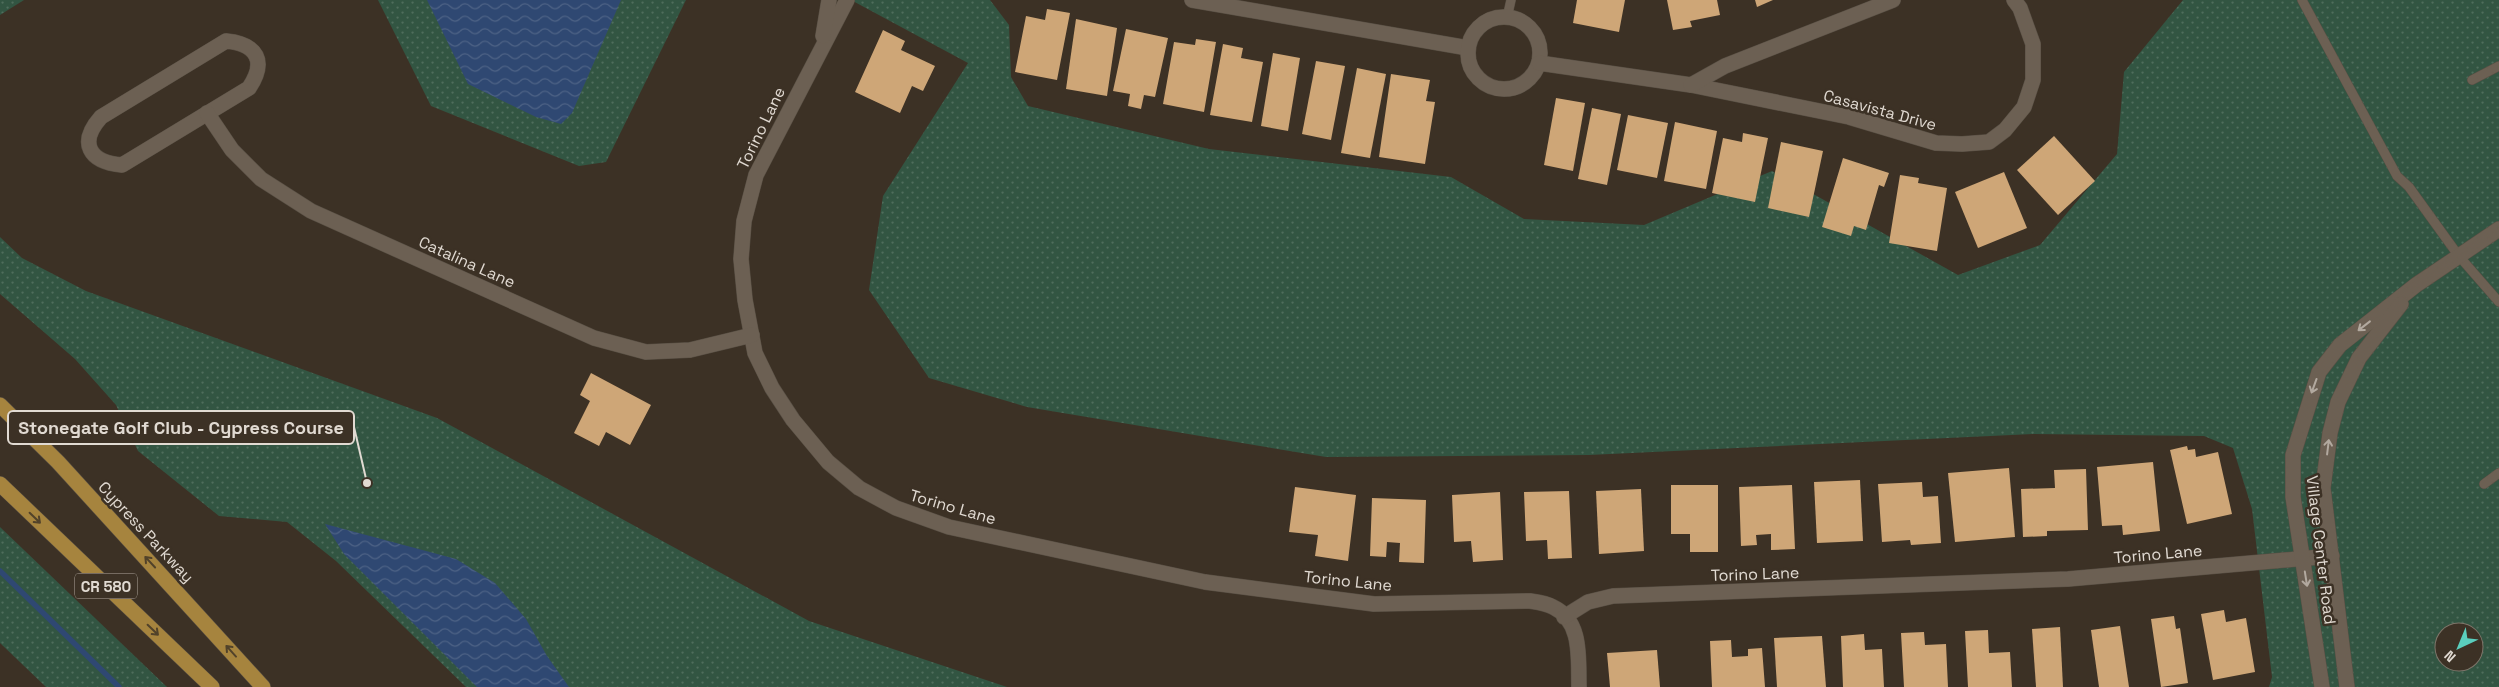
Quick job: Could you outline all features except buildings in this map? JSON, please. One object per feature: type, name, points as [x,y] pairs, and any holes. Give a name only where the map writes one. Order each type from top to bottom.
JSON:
[{"type":"main road","name":"Cypress Parkway","points":[[0,405],[58,462],[263,687]]},
{"type":"main road","name":"CR 580","points":[[0,484],[212,687]]},
{"type":"street","name":"Torino Lane","points":[[820,47],[829,0]]},
{"type":"street","name":"Torino Lane","points":[[847,0],[820,47],[756,175],[744,221],[741,259],[755,353],[772,388],[793,420],[828,462],[859,488],[896,508],[940,524],[1205,582],[1374,604],[1530,600],[1554,607],[1564,617],[1588,602],[1613,596],[2068,579],[2332,556]]},
{"type":"street","points":[[1192,0],[1468,48]]},
{"type":"street","points":[[1691,85],[1725,66],[1893,0]]},
{"type":"street","name":"Casavista Drive","points":[[1539,63],[1691,85],[1849,117],[1936,143],[1989,142],[2005,130],[2024,107],[2033,80],[2032,44],[2020,8],[2014,0]]},
{"type":"street","points":[[1507,18],[1522,22],[1531,30],[1537,40],[1540,51],[1539,63],[1534,74],[1515,88],[1502,90],[1490,87],[1480,81],[1472,72],[1468,60],[1468,48],[1471,37],[1478,27],[1488,21],[1507,18]]},
{"type":"street","points":[[226,41],[242,42],[254,52],[258,62],[257,76],[249,88],[207,113],[122,165],[105,164],[93,154],[87,140],[91,128],[101,117],[226,41]]},
{"type":"street","name":"Catalina Lane","points":[[207,113],[232,150],[261,179],[311,211],[594,338],[646,352],[690,350],[752,335]]},
{"type":"street","name":"Village Center Road","points":[[2322,687],[2294,497],[2293,455],[2319,372],[2340,345],[2416,285],[2499,229]]},
{"type":"street","name":"Village Center Road","points":[[2347,687],[2323,488],[2330,433],[2338,402],[2359,358],[2416,285]]},
{"type":"street","points":[[1564,617],[1572,624],[1577,643],[1578,687]]},
{"type":"lane","points":[[1507,18],[1511,0]]},
{"type":"lane","points":[[2302,0],[2397,176],[2409,187],[2458,255],[2499,302]]},
{"type":"lane","points":[[2472,80],[2499,66]]},
{"type":"lane","points":[[2484,484],[2499,473]]},
{"type":"green space","points":[[0,0],[24,0],[0,15]]},
{"type":"green space","points":[[378,0],[686,0],[606,162],[579,166],[431,106]]},
{"type":"green space","points":[[851,0],[990,0],[1009,25],[1011,77],[1028,106],[1209,149],[1451,177],[1524,219],[1644,225],[1772,171],[1958,275],[2040,245],[2117,154],[2124,72],[2183,0],[2499,0],[2499,687],[2269,687],[2272,677],[2252,509],[2233,448],[2204,436],[2033,434],[1589,455],[1326,457],[1027,407],[929,378],[869,290],[883,196],[968,63]]},
{"type":"green space","points":[[0,237],[22,258],[86,291],[437,418],[809,621],[1007,687],[466,687],[336,561],[287,522],[219,516],[138,451],[116,405],[75,359],[0,294]]},
{"type":"green space","points":[[0,527],[167,687],[46,687],[0,643]]},
{"type":"water","points":[[427,0],[621,0],[572,113],[561,124],[536,117],[468,84]]},
{"type":"water","points":[[325,524],[456,559],[495,583],[526,619],[547,656],[569,687],[477,687],[344,554]]},
{"type":"waterway","points":[[0,571],[119,687]]},
{"type":"place","name":"Stonegate Golf Club - Cypress Course","points":[[367,483]]}]
